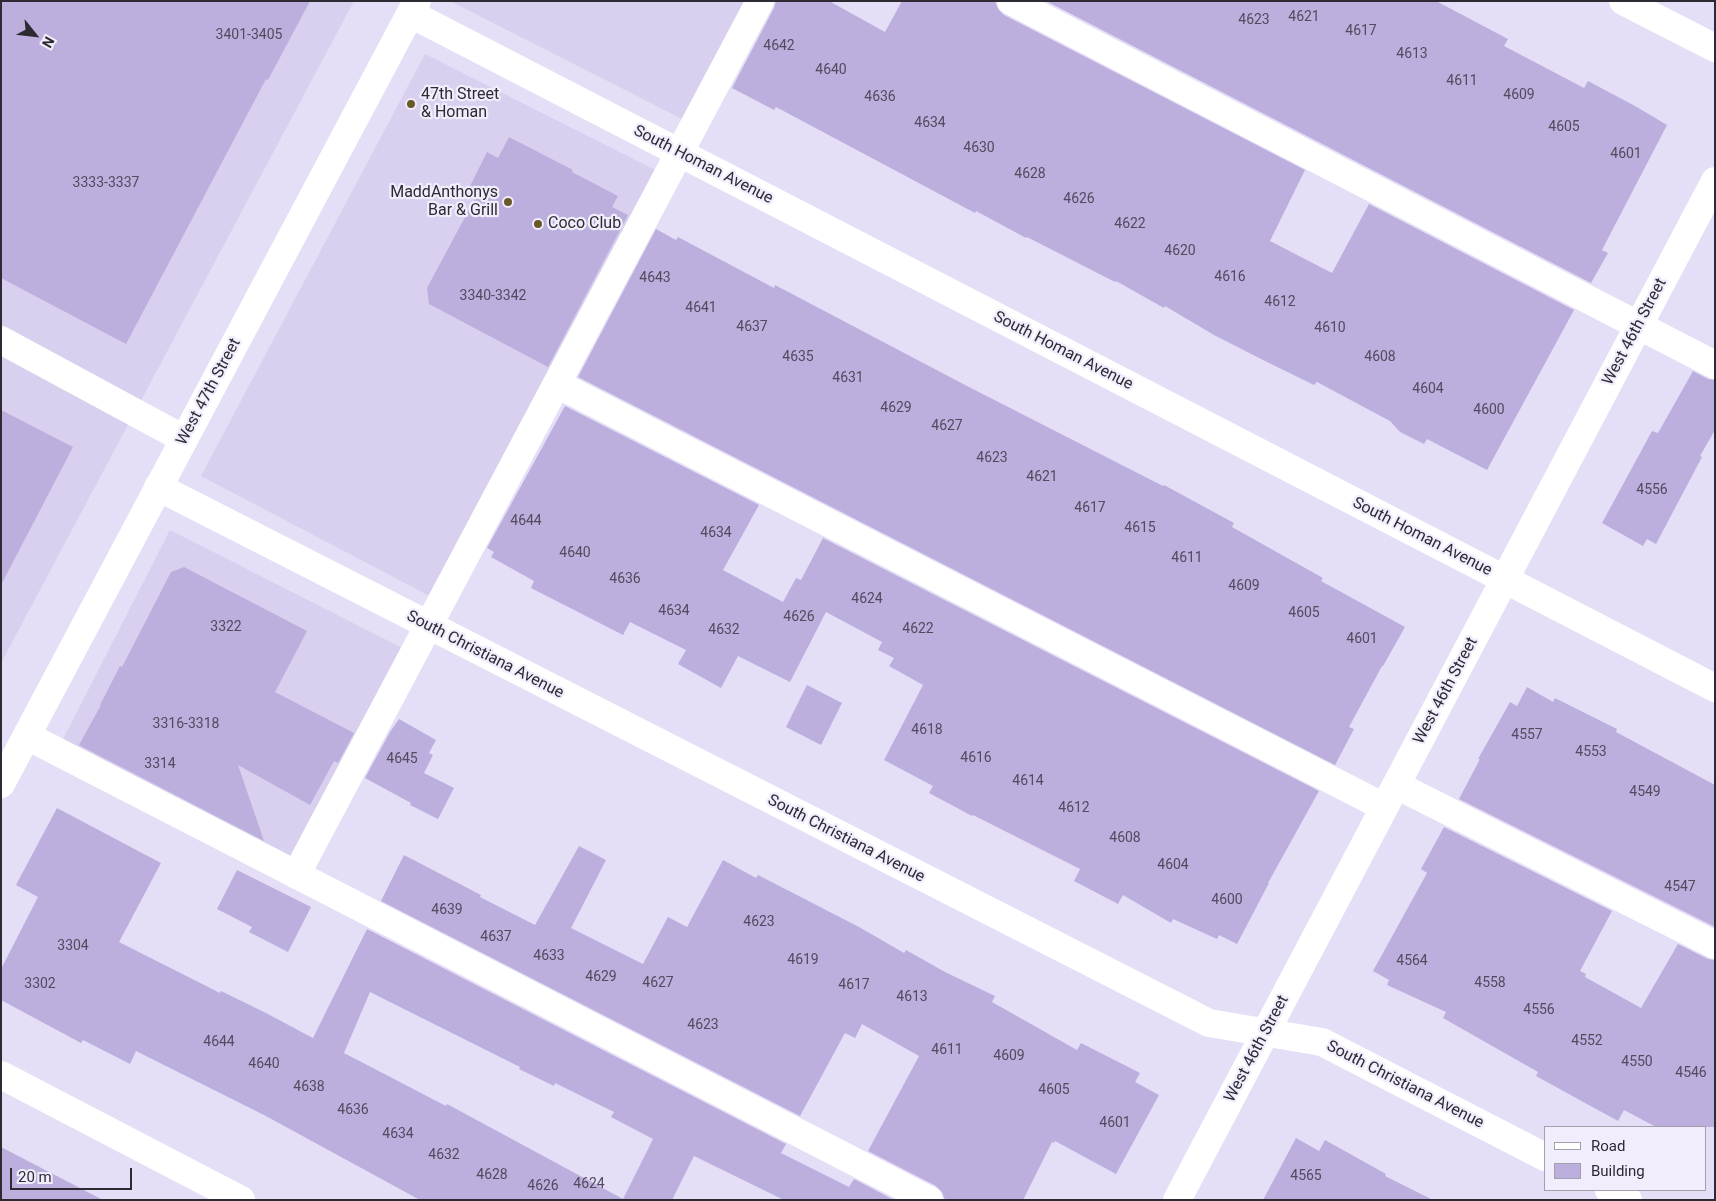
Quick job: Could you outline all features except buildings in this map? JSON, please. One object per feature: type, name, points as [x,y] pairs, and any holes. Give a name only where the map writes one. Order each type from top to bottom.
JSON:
[{"type":"street","points":[[296,875],[760,1]]},
{"type":"street","points":[[1011,1],[1715,365]]},
{"type":"street","points":[[1623,1],[1715,48]]},
{"type":"street","name":"South Homan Avenue","points":[[414,8],[680,153],[1715,688]]},
{"type":"street","name":"West 47th Street","points":[[1,784],[414,8]]},
{"type":"street","name":"West 46th Street","points":[[1177,1200],[1715,182]]},
{"type":"street","points":[[1,340],[184,439]]},
{"type":"street","points":[[557,384],[1390,796],[1715,945]]},
{"type":"street","name":"South Christiana Avenue","points":[[158,487],[1209,1024],[1322,1042],[1544,1156]]},
{"type":"street","points":[[27,736],[929,1200]]},
{"type":"street","points":[[1,1075],[241,1200]]},
{"type":"street","points":[[1611,1191],[1628,1200]]},
{"type":"shaded area","points":[[1,1],[354,1],[1,663]]},
{"type":"shaded area","points":[[450,1],[760,1],[694,125]]},
{"type":"shaded area","points":[[425,54],[667,176],[441,602],[201,476]]},
{"type":"shaded area","points":[[170,530],[414,654],[296,875],[57,751]]},
{"type":"place","name":"47th Street & Homan","points":[[411,104]]},
{"type":"place","name":"MaddAnthonys Bar & Grill","points":[[508,202]]},
{"type":"place","name":"Coco Club","points":[[538,224]]}]
